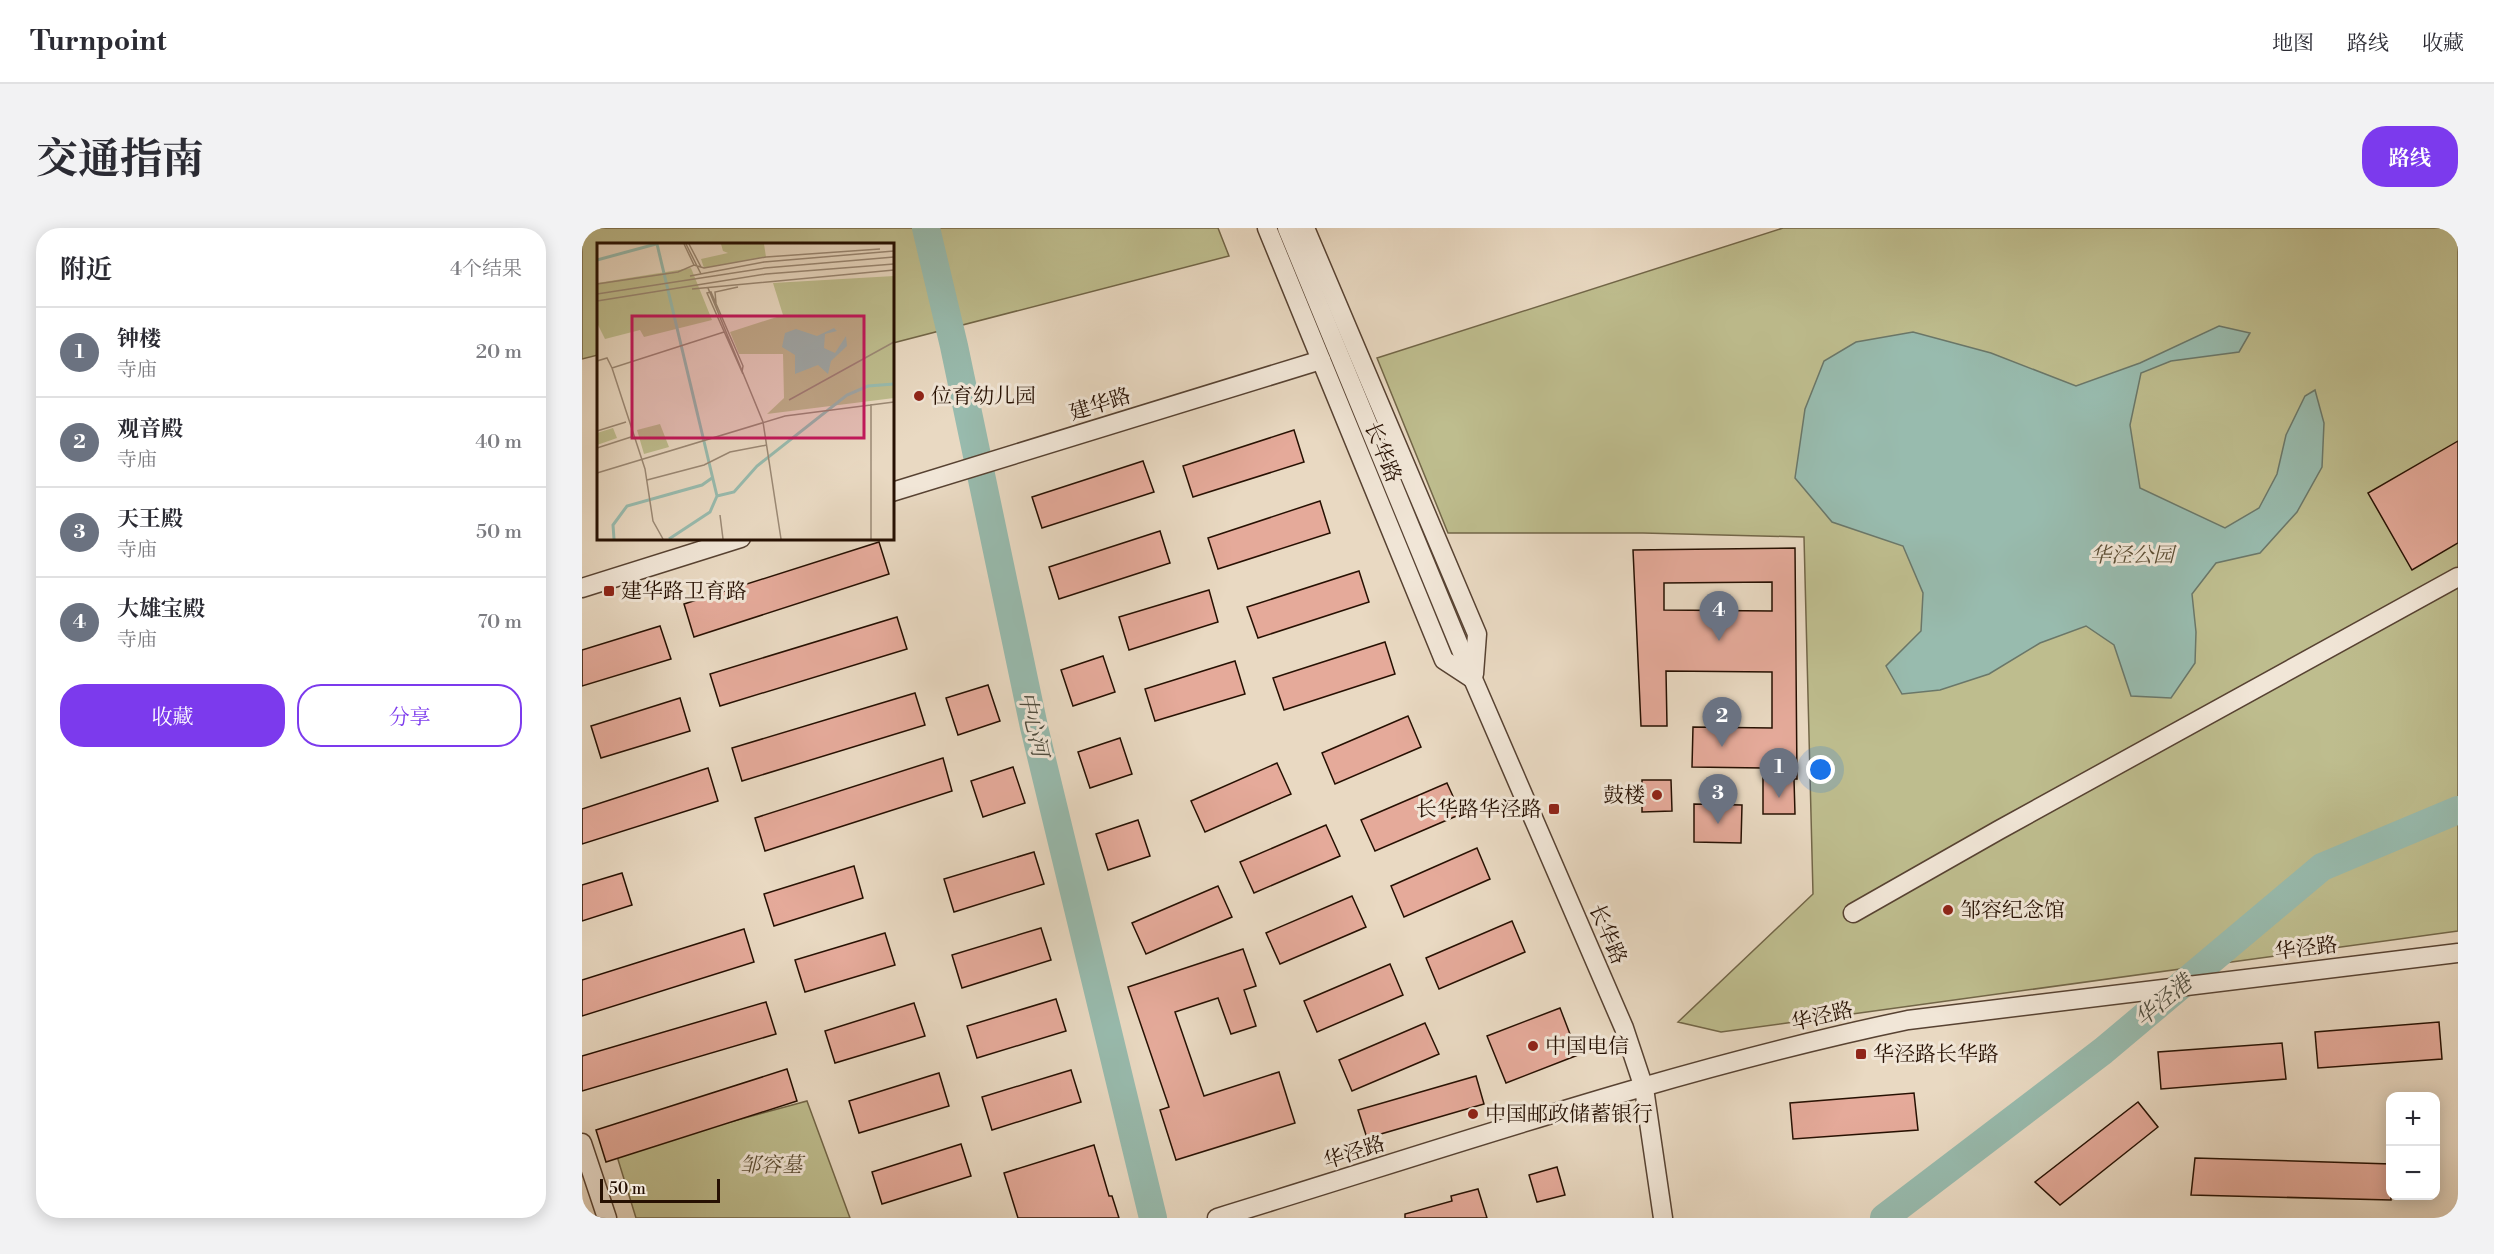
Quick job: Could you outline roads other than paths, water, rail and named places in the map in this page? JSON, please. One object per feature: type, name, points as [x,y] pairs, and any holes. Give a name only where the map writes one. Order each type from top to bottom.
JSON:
[{"type":"street","name":"长华路","points":[[1267,228],[1444,660],[1473,679]]},
{"type":"street","name":"长华路","points":[[1287,228],[1473,679],[1624,1028],[1644,1088],[1664,1218]]},
{"type":"street","name":"长华路","points":[[1305,228],[1477,634],[1473,679]]},
{"type":"street","name":"建华路","points":[[894,491],[1321,360]]},
{"type":"street","points":[[582,588],[735,540]]},
{"type":"street","points":[[1853,913],[2458,577]]},
{"type":"street","name":"华泾路","points":[[1217,1218],[1478,1136],[1644,1088],[1785,1048],[1908,1020],[2458,953]]},
{"type":"street","points":[[582,1143],[607,1218]]},
{"type":"waterway","name":"中心河","points":[[926,228],[954,346],[1034,727],[1153,1218]]},
{"type":"waterway","name":"华泾港","points":[[1884,1218],[2103,1051],[2322,867],[2458,810]]},
{"type":"place","name":"位育幼儿园","points":[[919,396]]},
{"type":"place","name":"建华路卫育路","points":[[609,591]]},
{"type":"place","name":"大雄宝殿","points":[[1719,641]]},
{"type":"place","name":"观音殿","points":[[1722,747]]},
{"type":"place","name":"鼓楼","points":[[1657,795]]},
{"type":"place","name":"钟楼","points":[[1779,798]]},
{"type":"place","name":"长华路华泾路","points":[[1554,809]]},
{"type":"place","name":"天王殿","points":[[1718,824]]},
{"type":"place","name":"邹容纪念馆","points":[[1948,910]]},
{"type":"place","name":"中国电信","points":[[1533,1046]]},
{"type":"place","name":"华泾路长华路","points":[[1861,1054]]},
{"type":"place","name":"中国邮政储蓄银行","points":[[1473,1114]]},
{"type":"park label","name":"华泾公园","points":[[2132,555]]},
{"type":"park label","name":"邹容墓","points":[[771,1165]]}]
